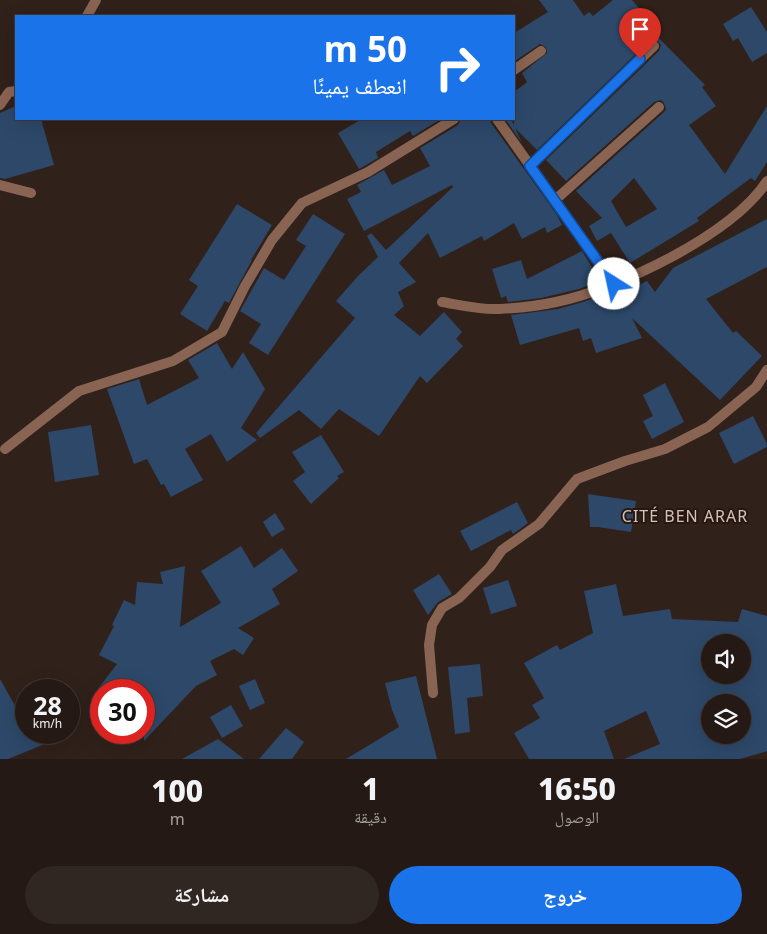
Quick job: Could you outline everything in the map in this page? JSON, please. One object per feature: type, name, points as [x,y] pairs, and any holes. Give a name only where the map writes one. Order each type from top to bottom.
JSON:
[{"type":"street","points":[[88,15],[96,0]]},
{"type":"street","points":[[530,166],[654,46]]},
{"type":"street","points":[[515,69],[541,51]]},
{"type":"street","points":[[0,105],[9,92],[15,91]]},
{"type":"street","points":[[554,200],[659,107]]},
{"type":"street","points":[[5,449],[80,391],[173,361],[222,332],[245,286],[272,240],[302,203],[368,172],[452,120]]},
{"type":"street","points":[[498,120],[614,284]]},
{"type":"street","points":[[442,302],[497,309],[556,302],[614,284],[686,250],[730,219],[760,192],[767,181]]},
{"type":"street","points":[[0,185],[31,193]]},
{"type":"street","points":[[432,693],[429,645],[432,625],[442,608],[459,598],[490,567],[502,550],[539,524],[577,479],[625,461],[665,449],[708,427],[756,387],[767,370]]},
{"type":"building","points":[[539,0],[573,0],[584,16],[589,12],[593,16],[613,0],[632,0],[656,28],[652,31],[705,85],[702,87],[716,106],[689,125],[725,174],[767,106],[767,162],[755,181],[751,178],[697,218],[699,221],[630,263],[611,233],[597,241],[589,226],[602,218],[576,191],[664,112],[666,109],[664,103],[661,100],[654,102],[566,181],[546,160],[659,51],[661,45],[656,40],[649,41],[537,150],[515,128],[522,143],[506,120],[512,120],[514,125],[515,91],[527,82],[522,73],[547,53],[546,47],[540,44],[515,61],[515,32],[548,12]],"holes":[[[634,178],[657,209],[626,227],[611,201]]]},
{"type":"building","points":[[751,7],[767,32],[767,53],[752,62],[738,38],[733,41],[723,24]]},
{"type":"building","points":[[15,106],[15,120],[41,120],[54,165],[5,179],[0,178],[0,113]]},
{"type":"building","points":[[360,120],[439,120],[413,136],[410,131],[376,152],[378,158],[359,169],[338,133]]},
{"type":"building","points":[[460,120],[490,120],[557,215],[562,225],[547,233],[545,227],[522,239],[514,223],[484,241],[482,236],[440,258],[428,233],[399,263],[416,282],[398,292],[404,306],[394,315],[420,336],[444,312],[462,332],[456,339],[463,346],[427,383],[420,376],[379,436],[339,409],[321,429],[299,410],[260,438],[256,433],[355,318],[336,301],[378,257],[367,236],[371,233],[386,250],[453,187],[452,185],[364,231],[347,199],[361,192],[357,185],[384,170],[392,185],[430,166],[420,148],[458,125]]},
{"type":"building","points":[[237,204],[272,225],[229,303],[225,301],[207,331],[180,314],[198,286],[189,280]]},
{"type":"building","points":[[313,214],[345,234],[268,355],[249,343],[261,324],[240,311],[264,268],[284,280],[306,246],[296,240]]},
{"type":"building","points":[[767,219],[767,267],[706,299],[733,333],[736,331],[762,356],[720,400],[632,318],[642,338],[596,353],[591,338],[583,341],[579,328],[520,345],[511,315],[558,309],[624,287],[627,291],[647,281],[655,292],[673,268]]},
{"type":"building","points":[[582,251],[600,281],[579,289],[541,298],[508,302],[506,296],[501,298],[492,269],[521,260],[527,279]]},
{"type":"building","points":[[217,343],[232,369],[243,352],[265,389],[241,428],[257,440],[227,462],[211,434],[185,449],[203,480],[171,497],[164,484],[161,485],[147,459],[134,464],[107,389],[139,379],[147,405],[199,378],[188,360]]},
{"type":"building","points":[[665,383],[684,422],[652,439],[643,421],[653,416],[643,395]]},
{"type":"building","points":[[753,416],[767,447],[734,464],[719,433]]},
{"type":"building","points":[[91,425],[99,475],[55,482],[48,432]]},
{"type":"building","points":[[321,435],[344,472],[337,476],[339,478],[311,504],[293,481],[305,472],[292,452]]},
{"type":"building","points":[[588,494],[636,501],[631,532],[590,527]]},
{"type":"building","points":[[517,502],[528,523],[513,534],[511,530],[471,551],[460,531]]},
{"type":"building","points":[[275,513],[285,529],[272,537],[263,522]]},
{"type":"building","points":[[241,546],[254,568],[282,548],[298,571],[272,589],[280,604],[238,628],[254,638],[243,655],[234,649],[210,661],[217,675],[196,686],[155,729],[155,679],[105,679],[117,664],[99,655],[114,626],[112,625],[124,600],[135,605],[137,582],[163,584],[160,572],[185,566],[180,627],[221,603],[201,571]]},
{"type":"building","points":[[439,574],[452,594],[438,602],[428,615],[413,590]]},
{"type":"building","points":[[508,580],[517,606],[491,614],[483,588]]},
{"type":"building","points":[[616,584],[623,616],[670,609],[672,619],[738,622],[742,609],[767,616],[767,751],[740,759],[624,759],[660,744],[646,711],[604,731],[614,759],[529,759],[514,733],[540,718],[532,705],[544,698],[524,663],[557,645],[560,650],[593,633],[584,591]]},
{"type":"building","points":[[480,664],[483,696],[467,698],[470,732],[455,734],[448,667]]},
{"type":"building","points":[[416,676],[437,759],[346,759],[399,727],[392,710],[385,683]]},
{"type":"building","points":[[0,679],[15,706],[15,744],[45,744],[8,759],[0,759]]},
{"type":"building","points":[[255,679],[265,703],[250,710],[239,686]]},
{"type":"building","points":[[231,705],[243,726],[222,738],[210,717]]},
{"type":"building","points":[[286,728],[304,742],[292,759],[259,759]]},
{"type":"building","points":[[218,739],[244,759],[182,759]]},
{"type":"district","name":"CITÉ BEN ARAR","points":[[685,516]]},
{"type":"route","points":[[614,284],[530,166],[640,59]]}]
